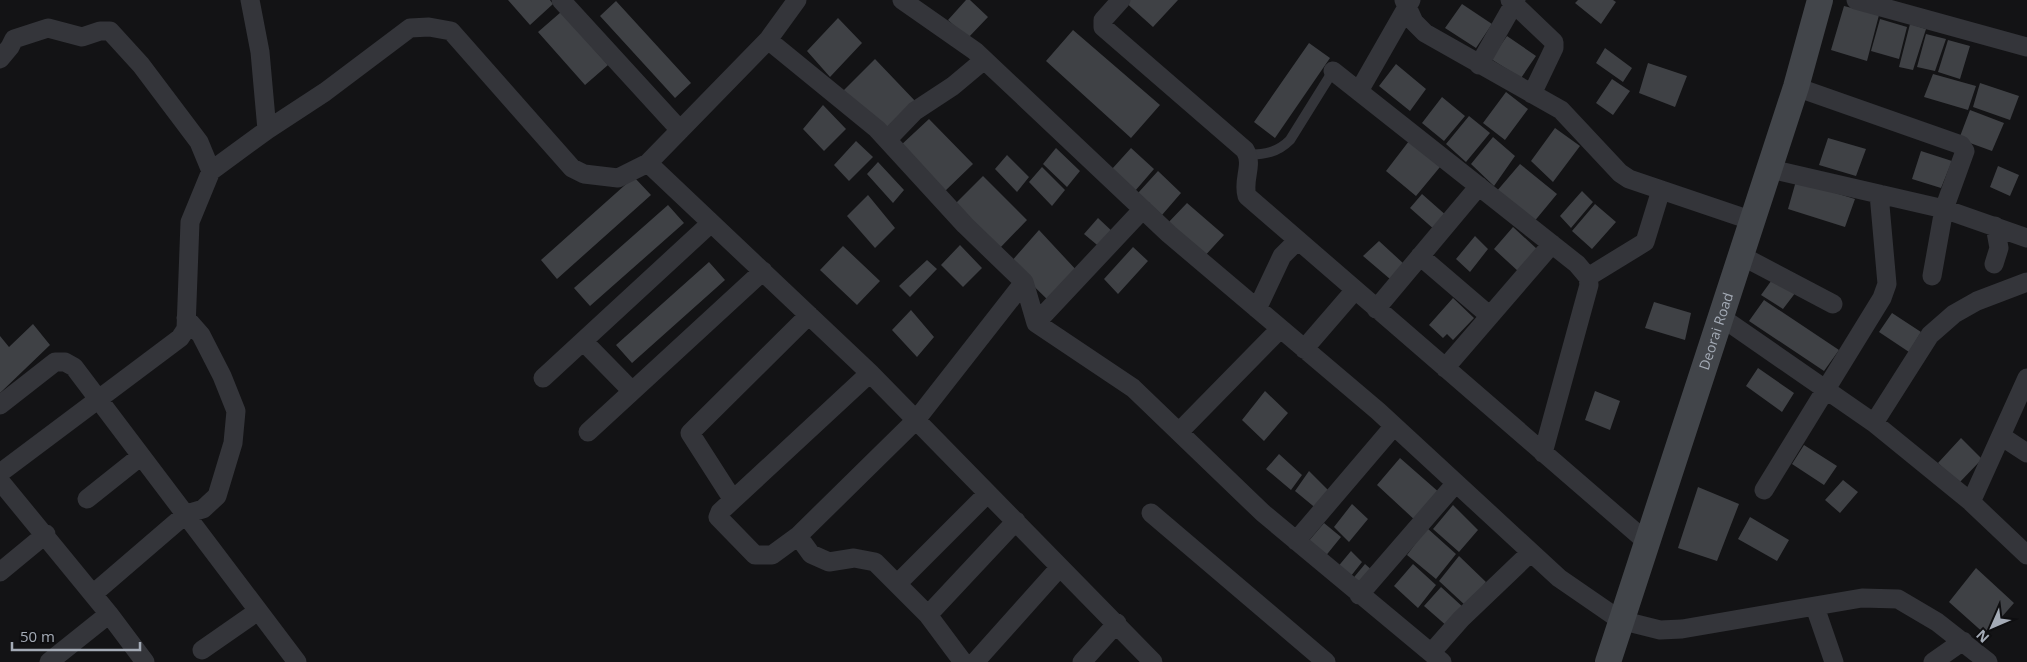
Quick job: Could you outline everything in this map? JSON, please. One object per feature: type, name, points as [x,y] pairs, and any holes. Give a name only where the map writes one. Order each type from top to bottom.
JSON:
[{"type":"street","points":[[250,0],[260,52],[266,130]]},
{"type":"street","points":[[562,0],[680,130]]},
{"type":"street","points":[[0,473],[100,400],[180,338],[186,329],[190,222],[211,171],[266,130],[325,92],[410,28],[429,26],[451,31],[572,168],[584,174],[618,178],[648,163],[768,40],[797,0]]},
{"type":"street","points":[[902,0],[984,60],[1143,209],[1394,426],[1558,578],[1620,620],[1660,630],[1682,629],[1862,598],[1898,599],[1937,622],[1988,662]]},
{"type":"street","points":[[1121,0],[1102,20],[1106,32],[1248,155],[1249,161],[1245,190],[1247,196],[1648,544]]},
{"type":"street","name":"Deorai Road","points":[[1608,662],[1620,620],[1648,544],[1770,169],[1796,87],[1820,0]]},
{"type":"street","points":[[1856,0],[2027,47]]},
{"type":"street","points":[[1480,65],[1513,1],[1554,42],[1554,48],[1532,94]]},
{"type":"street","points":[[1407,3],[1414,22],[1425,33],[1532,94],[1568,117],[1620,173],[1661,190],[1753,221]]},
{"type":"street","points":[[1359,91],[1407,3]]},
{"type":"street","points":[[0,59],[10,48],[14,39],[48,28],[82,36],[100,31],[110,31],[141,64],[199,142],[211,171]]},
{"type":"street","points":[[768,40],[877,129],[965,226],[1024,282],[1036,323],[1133,388],[1264,513],[1436,658],[1461,619],[1531,552]]},
{"type":"street","points":[[887,140],[915,111],[953,86],[984,60]]},
{"type":"street","points":[[1333,71],[1577,264],[1588,277],[1589,286],[1543,453]]},
{"type":"street","points":[[1796,87],[1961,145],[1965,151],[1944,209],[1932,276]]},
{"type":"street","points":[[648,163],[870,373],[987,494],[1117,623],[1153,662]]},
{"type":"street","points":[[1770,169],[1944,209],[2023,234]]},
{"type":"street","points":[[1376,309],[1480,186]]},
{"type":"street","points":[[1588,277],[1645,242],[1661,190]]},
{"type":"street","points":[[1764,490],[1882,298],[1887,284],[1879,194]]},
{"type":"street","points":[[1036,323],[1143,209]]},
{"type":"street","points":[[543,378],[711,223]]},
{"type":"street","points":[[1994,264],[1999,248],[1995,226]]},
{"type":"street","points":[[1257,309],[1282,256],[1298,240]]},
{"type":"street","points":[[1445,368],[1552,244]]},
{"type":"street","points":[[1420,256],[1490,316]]},
{"type":"street","points":[[1742,256],[1834,304]]},
{"type":"street","points":[[588,432],[762,271]]},
{"type":"street","points":[[870,373],[720,512],[718,517],[755,555],[772,555],[798,536],[916,420],[1024,282]]},
{"type":"street","points":[[1874,423],[1930,335],[1954,314],[1978,301],[2027,282]]},
{"type":"street","points":[[1304,349],[1355,290]]},
{"type":"street","points":[[733,500],[690,433],[809,315]]},
{"type":"street","points":[[1721,317],[1874,423],[1971,502],[2027,555]]},
{"type":"street","points":[[93,594],[186,514],[203,509],[217,496],[233,443],[236,411],[222,376],[201,335],[186,318]]},
{"type":"street","points":[[1179,432],[1280,329]]},
{"type":"street","points":[[583,341],[632,390]]},
{"type":"street","points":[[0,405],[55,362],[65,362],[74,367],[297,662]]},
{"type":"street","points":[[1971,502],[2027,378]]},
{"type":"street","points":[[1296,541],[1394,426]]},
{"type":"street","points":[[2001,436],[2027,453]]},
{"type":"street","points":[[88,499],[140,456]]},
{"type":"street","points":[[0,481],[46,534],[110,614],[145,662]]},
{"type":"street","points":[[1358,594],[1456,483]]},
{"type":"street","points":[[898,583],[987,494]]},
{"type":"street","points":[[1151,512],[1326,662]]},
{"type":"street","points":[[928,615],[1016,521]]},
{"type":"street","points":[[0,572],[46,534]]},
{"type":"street","points":[[798,536],[811,554],[829,562],[854,558],[875,562],[928,615],[963,662]]},
{"type":"street","points":[[975,662],[1060,567]]},
{"type":"street","points":[[1815,606],[1834,662]]},
{"type":"street","points":[[202,650],[258,610]]},
{"type":"street","points":[[48,662],[110,614]]},
{"type":"street","points":[[1082,662],[1117,623]]},
{"type":"street","points":[[1933,662],[1963,641]]},
{"type":"lane","points":[[1248,155],[1266,154],[1282,148],[1290,140],[1333,71]]},
{"type":"building","points":[[508,0],[550,0],[553,4],[530,25]]},
{"type":"building","points":[[966,0],[970,0],[988,17],[968,38],[948,20]]},
{"type":"building","points":[[1123,0],[1178,0],[1153,27]]},
{"type":"building","points":[[1578,0],[1613,0],[1616,2],[1601,24],[1575,3]]},
{"type":"building","points":[[616,1],[691,83],[675,98],[600,16]]},
{"type":"building","points":[[1462,4],[1492,24],[1476,48],[1445,28]]},
{"type":"building","points":[[1844,6],[1879,15],[1867,61],[1831,50]]},
{"type":"building","points":[[561,12],[608,65],[585,85],[538,32]]},
{"type":"building","points":[[838,18],[862,43],[830,77],[807,51]]},
{"type":"building","points":[[1880,19],[1907,27],[1899,59],[1871,51]]},
{"type":"building","points":[[1910,24],[1926,29],[1913,70],[1899,67]]},
{"type":"building","points":[[1073,30],[1160,105],[1131,138],[1046,61]]},
{"type":"building","points":[[1926,34],[1946,39],[1935,71],[1917,67]]},
{"type":"building","points":[[1507,36],[1536,56],[1521,78],[1491,59]]},
{"type":"building","points":[[1948,40],[1970,46],[1960,79],[1938,72]]},
{"type":"building","points":[[1309,43],[1330,58],[1275,138],[1254,122]]},
{"type":"building","points":[[1605,48],[1632,68],[1623,82],[1596,63]]},
{"type":"building","points":[[875,59],[917,103],[887,134],[842,92]]},
{"type":"building","points":[[1648,63],[1687,76],[1675,107],[1639,93]]},
{"type":"building","points":[[1396,64],[1426,89],[1410,111],[1379,86]]},
{"type":"building","points":[[1933,74],[1976,86],[1968,110],[1924,97]]},
{"type":"building","points":[[1612,79],[1630,91],[1613,115],[1596,103]]},
{"type":"building","points":[[1980,83],[2019,96],[2010,120],[1973,107]]},
{"type":"building","points":[[1506,92],[1528,109],[1505,140],[1483,123]]},
{"type":"building","points":[[1442,97],[1465,116],[1444,141],[1422,123]]},
{"type":"building","points":[[823,105],[846,129],[824,151],[803,129]]},
{"type":"building","points":[[1970,110],[2004,123],[1992,151],[1959,139]]},
{"type":"building","points":[[1469,116],[1490,133],[1466,162],[1446,144]]},
{"type":"building","points":[[929,119],[973,164],[944,192],[900,146]]},
{"type":"building","points":[[1555,128],[1580,146],[1553,182],[1531,161]]},
{"type":"building","points":[[1493,137],[1515,156],[1494,186],[1471,164]]},
{"type":"building","points":[[1828,138],[1866,149],[1856,176],[1819,165]]},
{"type":"building","points":[[856,141],[873,157],[849,181],[834,165]]},
{"type":"building","points":[[1409,141],[1440,167],[1416,196],[1386,171]]},
{"type":"building","points":[[1056,148],[1080,171],[1067,187],[1043,164]]},
{"type":"building","points":[[1131,148],[1154,169],[1135,191],[1112,169]]},
{"type":"building","points":[[1921,151],[1952,161],[1941,188],[1912,179]]},
{"type":"building","points":[[1007,155],[1029,177],[1017,192],[995,169]]},
{"type":"building","points":[[878,162],[904,190],[893,203],[867,174]]},
{"type":"building","points":[[1520,164],[1557,194],[1533,223],[1496,192]]},
{"type":"building","points":[[1998,166],[2019,175],[2010,196],[1990,187]]},
{"type":"building","points":[[1042,167],[1065,190],[1052,206],[1029,182]]},
{"type":"building","points":[[1158,171],[1181,193],[1162,215],[1138,193]]},
{"type":"building","points":[[983,176],[1027,220],[998,250],[954,205]]},
{"type":"building","points":[[634,177],[651,195],[557,279],[541,260]]},
{"type":"building","points":[[1796,181],[1855,199],[1845,227],[1788,209]]},
{"type":"building","points":[[1582,191],[1593,202],[1571,228],[1560,216]]},
{"type":"building","points":[[1422,194],[1448,217],[1436,231],[1410,208]]},
{"type":"building","points":[[868,195],[895,228],[875,248],[847,216]]},
{"type":"building","points":[[1187,203],[1224,235],[1202,259],[1165,226]]},
{"type":"building","points":[[1595,204],[1616,222],[1592,249],[1572,231]]},
{"type":"building","points":[[668,205],[684,223],[590,306],[574,288]]},
{"type":"building","points":[[1098,218],[1115,234],[1102,249],[1084,234]]},
{"type":"building","points":[[1513,227],[1537,249],[1519,272],[1494,249]]},
{"type":"building","points":[[1039,230],[1079,273],[1052,304],[1010,263]]},
{"type":"building","points":[[1475,236],[1488,249],[1470,272],[1456,259]]},
{"type":"building","points":[[1379,241],[1404,264],[1390,279],[1363,256]]},
{"type":"building","points":[[960,245],[982,268],[963,287],[941,265]]},
{"type":"building","points":[[843,246],[880,281],[857,305],[820,270]]},
{"type":"building","points":[[1133,247],[1148,261],[1118,294],[1104,279]]},
{"type":"building","points":[[927,260],[937,269],[910,297],[899,286]]},
{"type":"building","points":[[709,262],[725,280],[632,363],[616,345]]},
{"type":"building","points":[[1774,277],[1796,292],[1783,309],[1761,295]]},
{"type":"building","points":[[1453,298],[1474,318],[1453,340],[1447,334],[1443,338],[1429,325]]},
{"type":"building","points":[[1764,300],[1839,350],[1824,371],[1749,321]]},
{"type":"building","points":[[1654,302],[1691,313],[1685,340],[1645,328]]},
{"type":"building","points":[[911,310],[934,337],[917,357],[892,330]]},
{"type":"building","points":[[1892,313],[1921,332],[1909,352],[1879,332]]},
{"type":"building","points":[[33,324],[50,345],[0,393],[0,336],[9,347]]},
{"type":"building","points":[[1758,368],[1794,393],[1782,412],[1746,386]]},
{"type":"building","points":[[1265,391],[1288,413],[1264,441],[1242,420]]},
{"type":"building","points":[[1595,391],[1620,401],[1610,430],[1585,420]]},
{"type":"building","points":[[1961,438],[1982,459],[1959,483],[1938,463]]},
{"type":"building","points":[[1804,445],[1837,466],[1824,485],[1792,464]]},
{"type":"building","points":[[1279,454],[1302,475],[1291,490],[1266,469]]},
{"type":"building","points":[[1400,458],[1441,494],[1417,522],[1377,485]]},
{"type":"building","points":[[1309,471],[1331,493],[1318,510],[1295,491]]},
{"type":"building","points":[[1843,480],[1858,492],[1840,513],[1825,500]]},
{"type":"building","points":[[1698,487],[1739,504],[1717,561],[1678,548]]},
{"type":"building","points":[[1352,504],[1368,519],[1349,542],[1334,527]]},
{"type":"building","points":[[1453,505],[1478,530],[1459,552],[1433,529]]},
{"type":"building","points":[[1750,517],[1789,540],[1777,561],[1738,539]]},
{"type":"building","points":[[1324,523],[1341,537],[1324,558],[1307,543]]},
{"type":"building","points":[[1427,528],[1456,554],[1436,579],[1407,555]]},
{"type":"building","points":[[1351,551],[1362,562],[1347,581],[1336,569]]},
{"type":"building","points":[[1459,556],[1486,582],[1466,606],[1439,581]]},
{"type":"building","points":[[1365,564],[1374,572],[1360,590],[1350,582]]},
{"type":"building","points":[[1413,564],[1436,585],[1418,608],[1394,586]]},
{"type":"building","points":[[1976,568],[2014,603],[1986,635],[1949,602]]},
{"type":"building","points":[[1441,587],[1464,608],[1448,627],[1424,606]]}]
